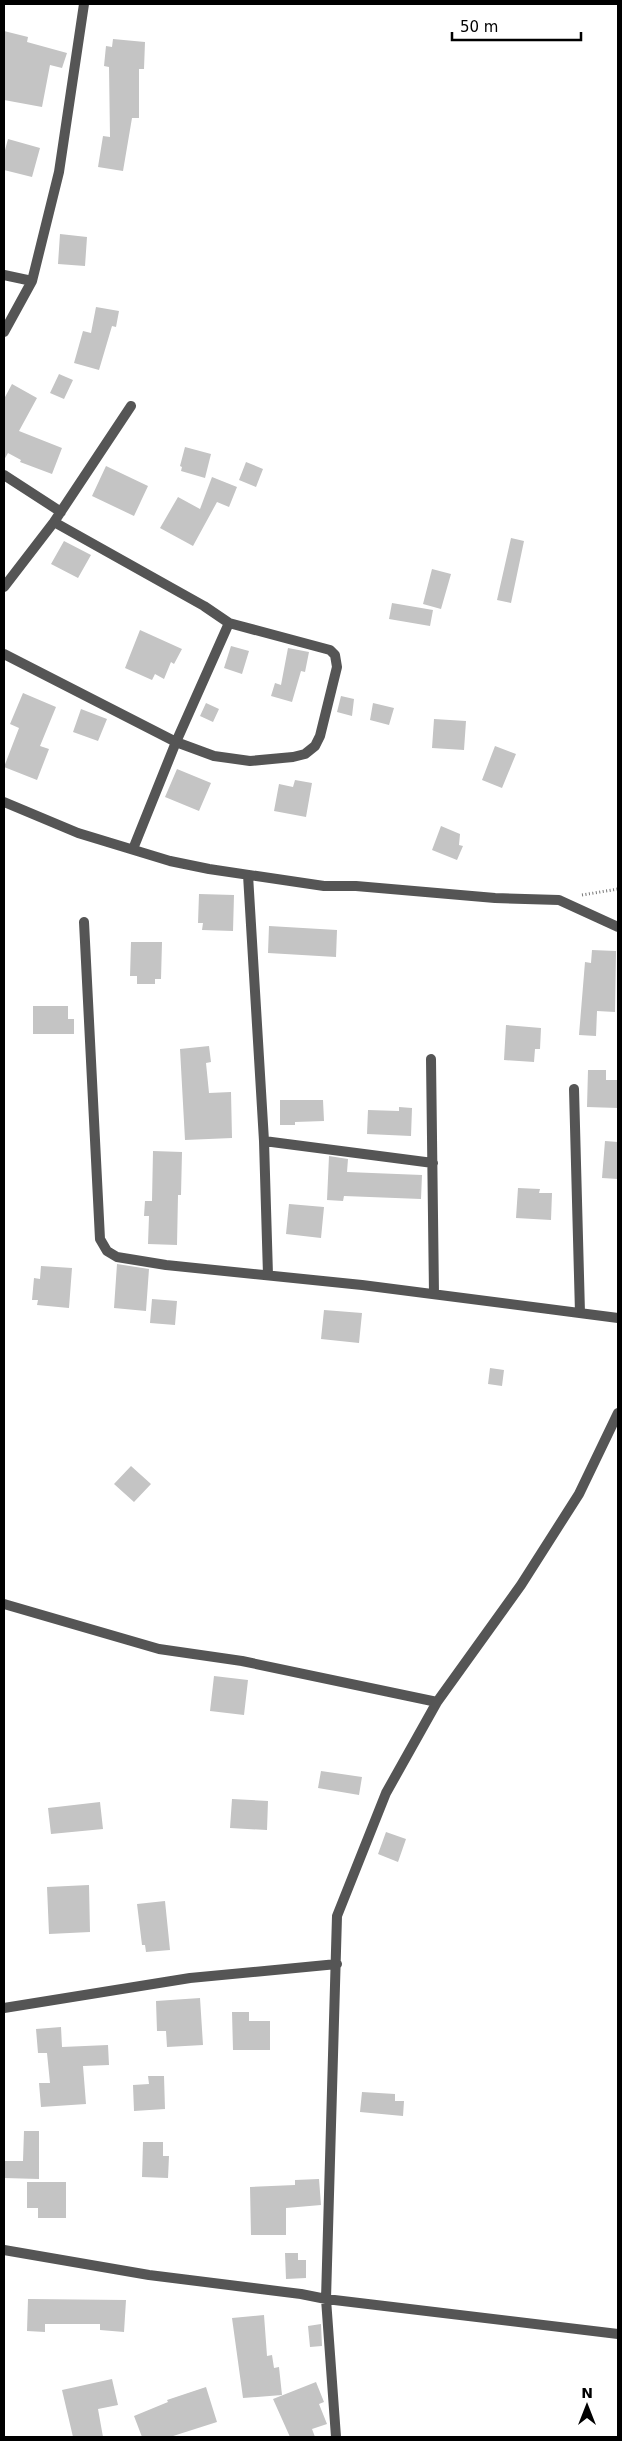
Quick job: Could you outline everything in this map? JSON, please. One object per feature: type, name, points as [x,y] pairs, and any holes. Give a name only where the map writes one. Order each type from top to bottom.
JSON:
[{"type":"street","points":[[4,332],[32,281],[59,172],[84,4]]},
{"type":"street","points":[[4,275],[32,281]]},
{"type":"street","points":[[4,587],[54,522],[131,406]]},
{"type":"street","points":[[4,475],[61,512]]},
{"type":"street","points":[[4,654],[176,742],[214,756],[250,761],[305,754],[315,746],[320,736],[337,666],[336,655],[330,650],[229,623],[204,606],[54,522]]},
{"type":"street","points":[[133,849],[176,742],[229,623]]},
{"type":"street","points":[[4,802],[78,833],[170,861],[324,886],[356,886],[495,898],[559,900],[618,927]]},
{"type":"street","points":[[248,875],[264,1141],[268,1275]]},
{"type":"street","points":[[84,922],[100,1239],[107,1251],[117,1257],[166,1265],[434,1294],[618,1318]]},
{"type":"street","points":[[431,1059],[434,1294]]},
{"type":"street","points":[[574,1088],[580,1313]]},
{"type":"street","points":[[264,1141],[433,1163]]},
{"type":"street","points":[[336,2437],[326,2299],[337,1916],[386,1793],[437,1702],[521,1585],[578,1494],[618,1413]]},
{"type":"street","points":[[4,1604],[159,1649],[242,1661],[437,1702]]},
{"type":"street","points":[[4,2008],[190,1978],[337,1964]]},
{"type":"street","points":[[4,2250],[149,2275],[301,2294],[326,2299],[618,2334]]},
{"type":"path","points":[[559,900],[618,890]]},
{"type":"building","points":[[4,31],[28,37],[27,42],[67,53],[62,68],[50,65],[42,107],[4,100]]},
{"type":"building","points":[[113,39],[145,42],[144,69],[139,69],[139,118],[132,118],[123,171],[98,167],[103,136],[110,137],[109,67],[104,66],[106,46],[112,47]]},
{"type":"building","points":[[8,139],[40,148],[32,177],[4,170],[4,154]]},
{"type":"building","points":[[60,234],[87,237],[85,266],[58,264]]},
{"type":"building","points":[[96,307],[119,311],[116,327],[112,326],[99,370],[74,363],[83,331],[91,333]]},
{"type":"building","points":[[59,374],[73,380],[64,399],[50,393]]},
{"type":"building","points":[[12,384],[37,398],[19,431],[62,448],[52,474],[20,462],[21,460],[8,453],[4,460],[4,399]]},
{"type":"building","points":[[185,447],[211,454],[205,478],[181,471],[182,467],[180,466]]},
{"type":"building","points":[[246,462],[263,469],[256,487],[239,480]]},
{"type":"building","points":[[106,466],[148,486],[134,516],[92,496]]},
{"type":"building","points":[[212,477],[237,487],[229,507],[217,502],[193,546],[160,528],[178,497],[200,509]]},
{"type":"building","points":[[511,538],[524,541],[511,603],[497,600]]},
{"type":"building","points":[[64,541],[91,555],[78,578],[51,564]]},
{"type":"building","points":[[432,569],[451,574],[441,609],[423,604]]},
{"type":"building","points":[[392,603],[433,610],[430,626],[389,619]]},
{"type":"building","points":[[140,630],[182,649],[174,664],[171,662],[164,679],[155,674],[152,680],[125,668]]},
{"type":"building","points":[[231,646],[249,651],[242,674],[224,668]]},
{"type":"building","points":[[288,648],[309,652],[305,672],[301,671],[292,702],[271,696],[275,683],[281,685]]},
{"type":"building","points":[[23,693],[56,707],[40,746],[49,749],[37,780],[4,767],[19,728],[10,724]]},
{"type":"building","points":[[341,696],[354,699],[352,716],[337,712]]},
{"type":"building","points":[[206,703],[219,709],[213,722],[200,716]]},
{"type":"building","points":[[373,703],[394,708],[389,725],[370,720]]},
{"type":"building","points":[[81,709],[107,719],[98,741],[73,732]]},
{"type":"building","points":[[434,719],[466,721],[464,750],[432,748]]},
{"type":"building","points":[[495,746],[516,754],[502,788],[482,780]]},
{"type":"building","points":[[177,769],[211,783],[199,811],[165,797]]},
{"type":"building","points":[[295,780],[312,783],[306,817],[274,811],[279,784],[293,787]]},
{"type":"building","points":[[441,826],[460,834],[459,845],[463,846],[457,860],[432,850]]},
{"type":"building","points":[[199,894],[234,895],[233,931],[202,930],[203,923],[198,923]]},
{"type":"building","points":[[269,926],[337,930],[336,957],[268,953]]},
{"type":"building","points":[[131,942],[162,942],[161,979],[155,979],[155,984],[137,984],[137,976],[130,976]]},
{"type":"building","points":[[592,950],[616,951],[615,1012],[597,1011],[596,1036],[579,1035],[585,962],[591,963]]},
{"type":"building","points":[[33,1006],[68,1006],[68,1019],[74,1019],[74,1034],[33,1034]]},
{"type":"building","points":[[506,1025],[541,1028],[540,1049],[535,1049],[534,1062],[504,1060]]},
{"type":"building","points":[[209,1046],[211,1062],[206,1063],[209,1093],[231,1092],[232,1138],[185,1140],[180,1049]]},
{"type":"building","points":[[588,1070],[606,1070],[606,1080],[618,1080],[618,1108],[587,1107]]},
{"type":"building","points":[[280,1100],[323,1100],[324,1121],[295,1122],[295,1125],[280,1125]]},
{"type":"building","points":[[399,1107],[412,1108],[411,1136],[367,1134],[368,1110],[399,1111]]},
{"type":"building","points":[[605,1141],[618,1142],[618,1179],[602,1178]]},
{"type":"building","points":[[153,1151],[182,1152],[181,1195],[178,1195],[177,1245],[148,1244],[149,1216],[144,1216],[145,1201],[152,1201]]},
{"type":"building","points":[[329,1156],[348,1159],[347,1172],[422,1175],[421,1199],[344,1196],[343,1201],[327,1200]]},
{"type":"building","points":[[518,1188],[540,1189],[539,1193],[552,1193],[551,1220],[516,1218]]},
{"type":"building","points":[[289,1204],[324,1207],[321,1238],[286,1234]]},
{"type":"building","points":[[117,1264],[149,1269],[146,1311],[114,1308]]},
{"type":"building","points":[[41,1266],[72,1268],[69,1308],[37,1305],[38,1300],[32,1300],[34,1278],[40,1279]]},
{"type":"building","points":[[152,1299],[177,1301],[175,1325],[150,1323]]},
{"type":"building","points":[[324,1310],[362,1313],[359,1343],[321,1339]]},
{"type":"building","points":[[490,1368],[504,1370],[502,1386],[488,1384]]},
{"type":"building","points":[[131,1466],[151,1484],[134,1502],[114,1484]]},
{"type":"building","points":[[214,1676],[248,1680],[244,1715],[210,1711]]},
{"type":"building","points":[[321,1771],[362,1777],[359,1795],[318,1788]]},
{"type":"building","points":[[232,1799],[268,1801],[267,1830],[230,1828]]},
{"type":"building","points":[[100,1802],[103,1829],[51,1834],[48,1808]]},
{"type":"building","points":[[386,1832],[406,1839],[398,1862],[378,1854]]},
{"type":"building","points":[[89,1885],[90,1932],[49,1934],[47,1887]]},
{"type":"building","points":[[165,1901],[170,1950],[146,1952],[145,1945],[142,1945],[137,1904]]},
{"type":"building","points":[[200,1998],[203,2045],[167,2047],[166,2031],[157,2031],[156,2001]]},
{"type":"building","points":[[232,2012],[249,2012],[249,2021],[270,2021],[270,2050],[233,2050]]},
{"type":"building","points":[[61,2027],[62,2047],[108,2045],[109,2065],[83,2066],[86,2104],[41,2107],[39,2083],[50,2083],[47,2053],[38,2053],[36,2029]]},
{"type":"building","points":[[148,2076],[164,2076],[165,2109],[134,2111],[133,2085],[149,2084]]},
{"type":"building","points":[[362,2092],[395,2094],[395,2101],[404,2101],[403,2116],[360,2112]]},
{"type":"building","points":[[24,2131],[39,2131],[39,2179],[4,2178],[4,2161],[23,2161]]},
{"type":"building","points":[[143,2142],[163,2142],[163,2156],[169,2156],[168,2178],[142,2177]]},
{"type":"building","points":[[319,2179],[321,2205],[286,2208],[286,2235],[251,2235],[250,2187],[295,2185],[295,2180]]},
{"type":"building","points":[[27,2182],[66,2182],[66,2218],[38,2218],[38,2208],[27,2208]]},
{"type":"building","points":[[285,2253],[298,2253],[298,2260],[306,2260],[306,2278],[286,2279]]},
{"type":"building","points":[[28,2299],[126,2300],[124,2332],[100,2330],[100,2324],[45,2324],[45,2332],[27,2331]]},
{"type":"building","points":[[264,2315],[267,2356],[272,2355],[274,2368],[279,2367],[282,2395],[243,2398],[232,2318]]},
{"type":"building","points":[[321,2324],[322,2346],[310,2347],[308,2326]]},
{"type":"building","points":[[112,2379],[118,2405],[98,2409],[103,2437],[73,2437],[62,2390]]},
{"type":"building","points":[[316,2382],[324,2402],[319,2404],[327,2424],[312,2429],[315,2437],[290,2437],[273,2399]]},
{"type":"building","points":[[206,2387],[217,2422],[170,2437],[142,2437],[134,2416],[168,2402],[167,2400]]}]
